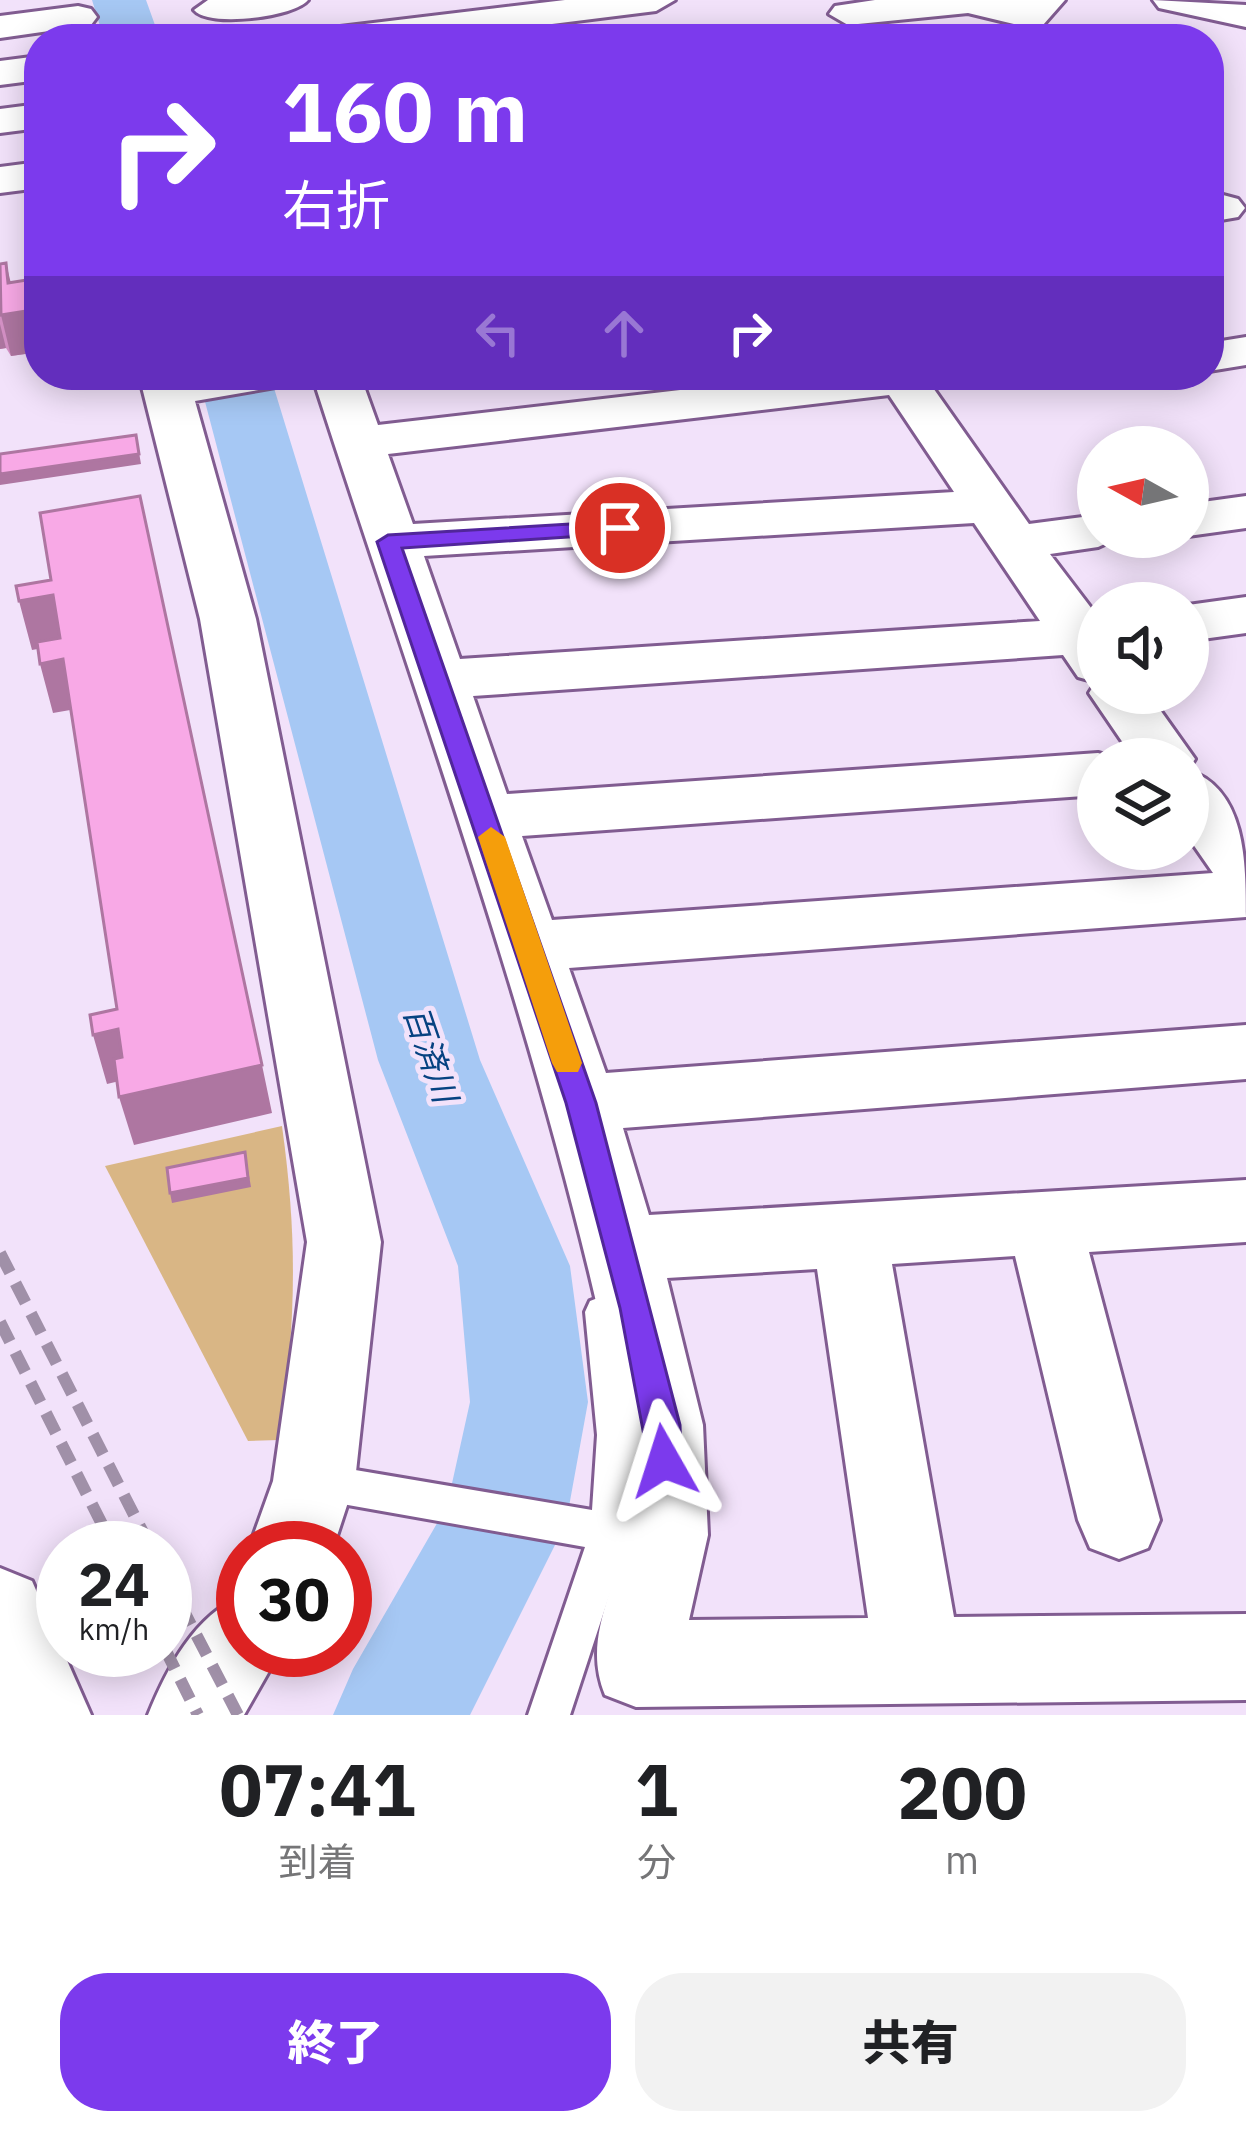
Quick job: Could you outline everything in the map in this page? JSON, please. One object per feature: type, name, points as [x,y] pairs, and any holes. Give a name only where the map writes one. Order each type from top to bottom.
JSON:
[{"type":"street","points":[[215,16],[289,0]]},
{"type":"street","points":[[462,24],[656,0]]},
{"type":"street","points":[[851,18],[968,2],[1030,17],[1046,0]]},
{"type":"street","points":[[1172,0],[1246,16]]},
{"type":"street","points":[[29,24],[78,19]]},
{"type":"street","points":[[172,390],[228,620],[314,1059],[344,1242],[324,1482],[304,1521]]},
{"type":"street","points":[[669,390],[347,408],[388,542],[581,1103],[663,1425],[666,1535],[630,1689],[918,1660],[1246,1657]]},
{"type":"street","points":[[910,390],[1077,626]]},
{"type":"street","points":[[1209,517],[1246,512]]},
{"type":"street","points":[[388,542],[1002,524],[1077,529]]},
{"type":"street","points":[[1209,620],[1246,615]]},
{"type":"street","points":[[438,679],[1077,647]]},
{"type":"street","points":[[484,817],[1077,775]]},
{"type":"street","points":[[1209,820],[1246,872]]},
{"type":"street","points":[[528,946],[1246,894]]},
{"type":"street","points":[[581,1103],[1246,1052]]},
{"type":"street","points":[[620,1249],[850,1239],[1246,1211]]},
{"type":"street","points":[[1045,1225],[1119,1520]]},
{"type":"street","points":[[850,1239],[918,1660]]},
{"type":"street","points":[[0,1612],[44,1715]]},
{"type":"street","points":[[192,1715],[217,1677]]},
{"type":"lane","points":[[549,1715],[610,1532],[616,1435],[603,1314],[605,1280],[620,1249]]},
{"type":"lane","points":[[324,1482],[610,1532]]},
{"type":"shaded area","points":[[282,1126],[293,1246],[285,1398],[279,1440],[248,1441],[105,1166]]},
{"type":"building","points":[[6,263],[8,283],[24,280],[24,311],[1,315],[0,264]]},
{"type":"building","points":[[136,435],[139,454],[0,474],[0,454]]},
{"type":"building","points":[[140,496],[262,1065],[119,1097],[114,1059],[122,1057],[118,1029],[93,1035],[90,1015],[117,1009],[63,659],[40,664],[37,642],[60,638],[53,595],[19,601],[16,586],[51,580],[40,513]]},
{"type":"building","points":[[245,1152],[248,1178],[170,1193],[167,1168]]},
{"type":"waterway","name":"百済川","points":[[119,0],[127,24]]},
{"type":"waterway","name":"百済川","points":[[238,390],[429,1060],[514,1266],[529,1402],[505,1523],[399,1715]]},
{"type":"railway","points":[[0,1253],[137,1521]]},
{"type":"railway","points":[[0,1322],[100,1521]]},
{"type":"railway","points":[[192,1627],[238,1715]]},
{"type":"railway","points":[[179,1677],[198,1715]]},
{"type":"slow traffic","points":[[491,837],[567,1063]]},
{"type":"route","points":[[620,528],[388,542],[581,1103],[637,1308],[663,1425],[664,1461]]}]
